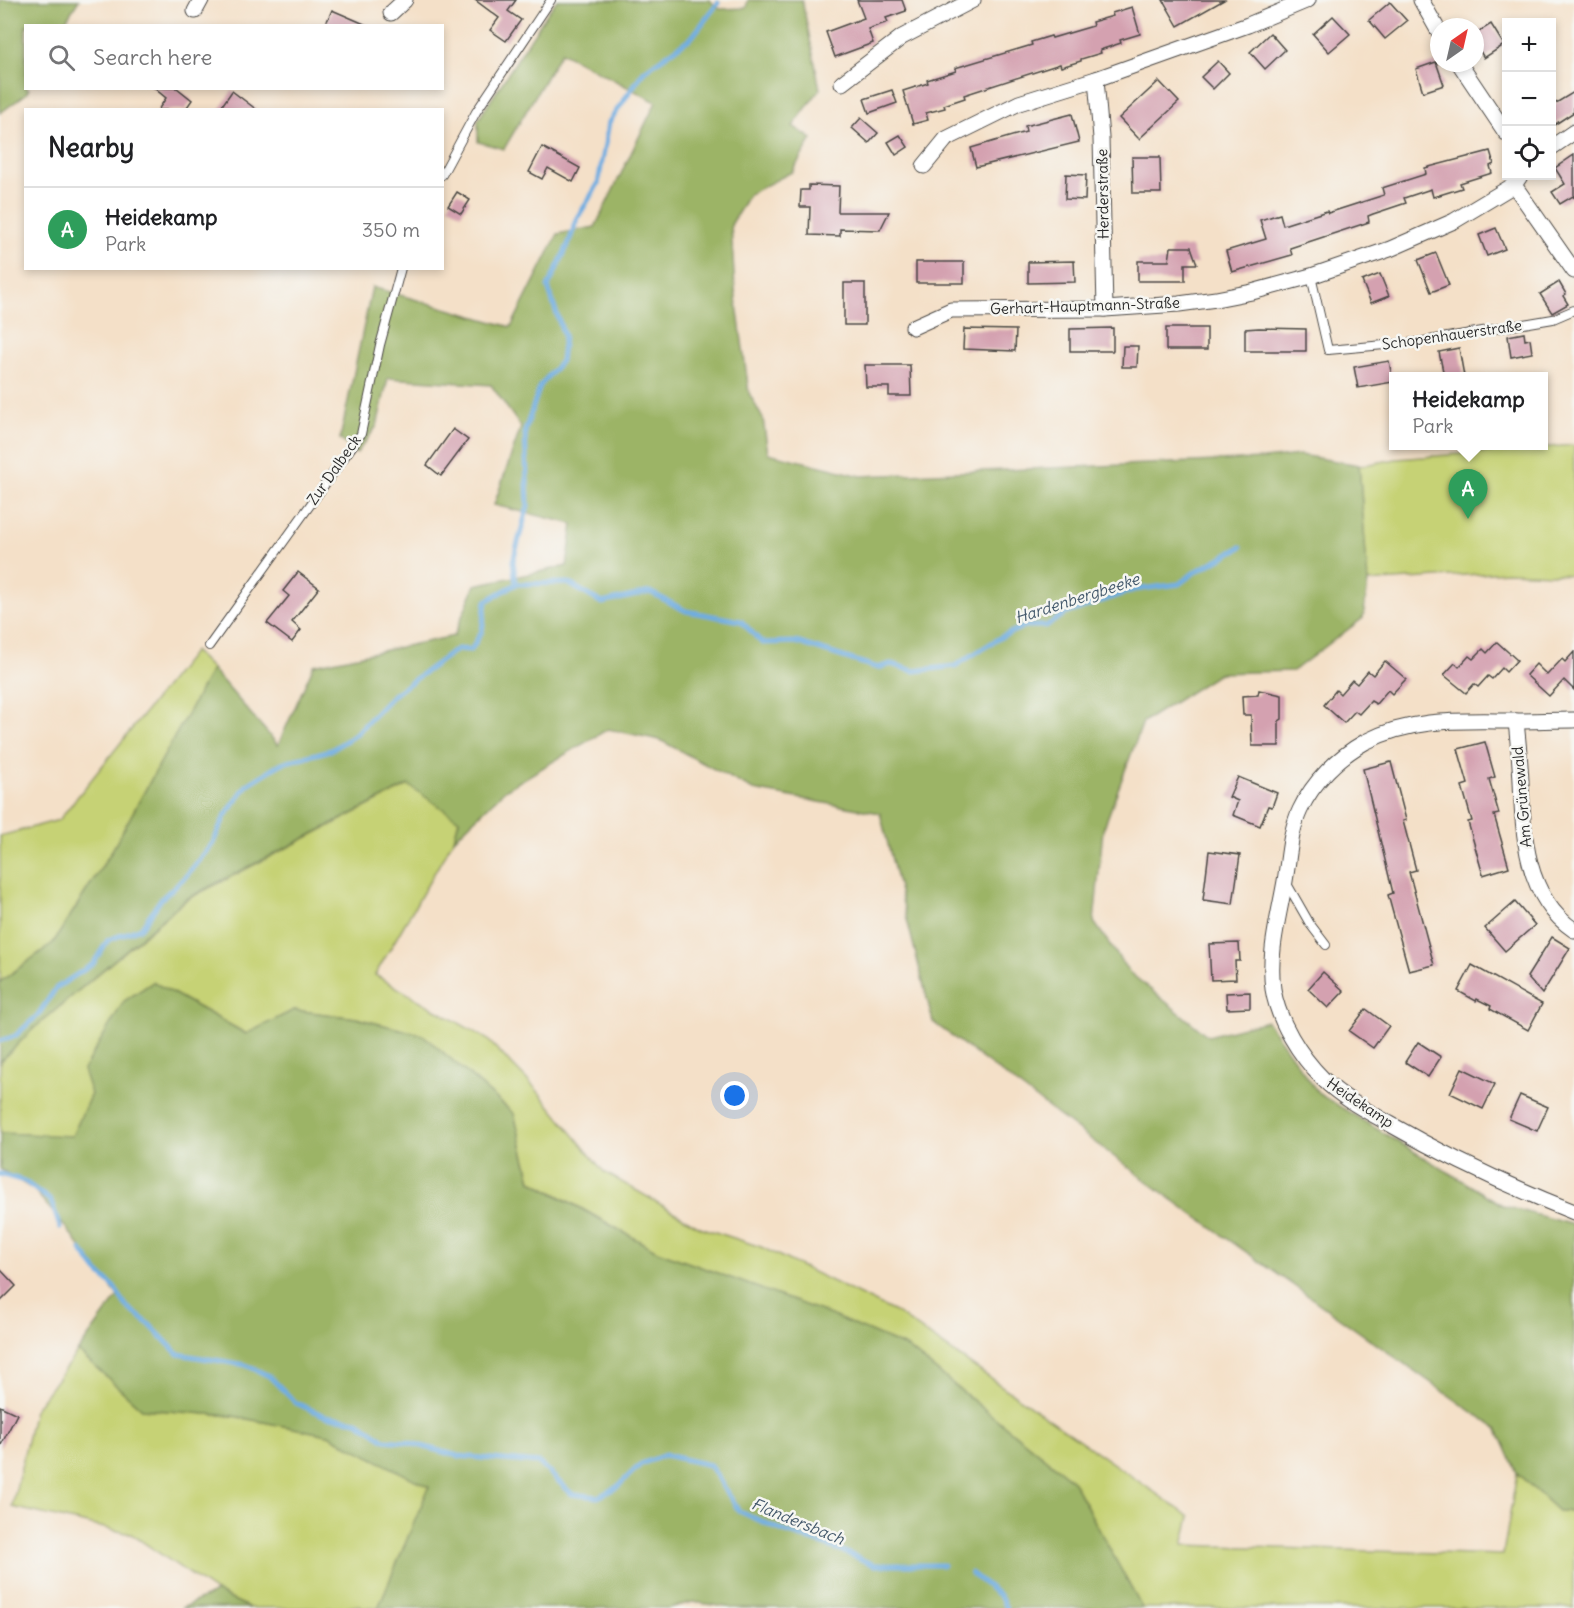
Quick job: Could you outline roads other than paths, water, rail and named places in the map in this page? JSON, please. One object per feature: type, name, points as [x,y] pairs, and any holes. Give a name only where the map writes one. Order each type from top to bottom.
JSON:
[{"type":"street","points":[[390,13],[405,0]]},
{"type":"street","points":[[842,83],[902,38],[973,0]]},
{"type":"street","points":[[924,166],[946,139],[981,120],[1019,104],[1248,25],[1308,0]]},
{"type":"street","points":[[1420,0],[1431,18]]},
{"type":"street","points":[[1465,72],[1502,127]]},
{"type":"street","name":"Herderstraße","points":[[1096,79],[1101,138],[1105,309]]},
{"type":"street","points":[[1556,144],[1574,132]]},
{"type":"street","points":[[1517,180],[1574,271]]},
{"type":"street","name":"Gerhart-Hauptmann-Straße","points":[[913,327],[951,310],[1105,309],[1216,299],[1311,276],[1390,249],[1454,221],[1517,180]]},
{"type":"street","name":"Heidekamp","points":[[1574,720],[1426,722],[1388,731],[1350,752],[1324,775],[1299,811],[1272,963],[1273,989],[1280,1012],[1305,1058],[1323,1079],[1344,1096],[1416,1139],[1470,1167],[1574,1212]]},
{"type":"street","name":"Am Grünewald","points":[[1516,721],[1523,827],[1530,866],[1546,903],[1574,930]]},
{"type":"lane","points":[[444,171],[476,112],[551,0]]},
{"type":"lane","name":"Zur Dalbeck","points":[[209,646],[361,434],[380,345],[400,270]]},
{"type":"lane","name":"Schopenhauerstraße","points":[[1311,276],[1328,350],[1418,342],[1553,319],[1574,310]]},
{"type":"lane","points":[[1285,880],[1310,924],[1326,945]]},
{"type":"waterway","points":[[0,1041],[15,1036],[38,1015],[56,988],[93,964],[108,940],[141,928],[161,899],[186,876],[213,843],[225,816],[247,785],[282,763],[331,750],[355,735],[393,695],[457,649],[471,650],[482,631],[486,601],[516,584],[513,561],[528,506],[525,431],[540,386],[561,361],[564,336],[548,287],[568,245],[578,217],[598,184],[609,122],[644,71],[692,37],[718,3]]},
{"type":"waterway","name":"Hardenbergbeeke","points":[[516,584],[568,583],[602,603],[650,592],[686,611],[741,621],[762,643],[796,642],[878,668],[891,664],[914,671],[955,666],[1001,637],[1025,626],[1046,626],[1065,614],[1134,590],[1179,584],[1195,572],[1241,547]]},
{"type":"waterway","name":"Flandersbach","points":[[0,1174],[24,1181],[51,1201],[60,1227]]},
{"type":"waterway","name":"Flandersbach","points":[[81,1250],[97,1271],[114,1287],[127,1307],[149,1324],[178,1354],[246,1365],[269,1376],[296,1403],[325,1416],[357,1421],[385,1440],[407,1442],[458,1456],[539,1463],[572,1494],[598,1497],[617,1487],[641,1464],[665,1455],[710,1465],[739,1511],[783,1531],[840,1550],[874,1565],[943,1565]]},
{"type":"waterway","name":"Flandersbach","points":[[971,1573],[1000,1596],[1006,1608]]},
{"type":"place","name":"Heidekamp","points":[[1468,519]]}]
